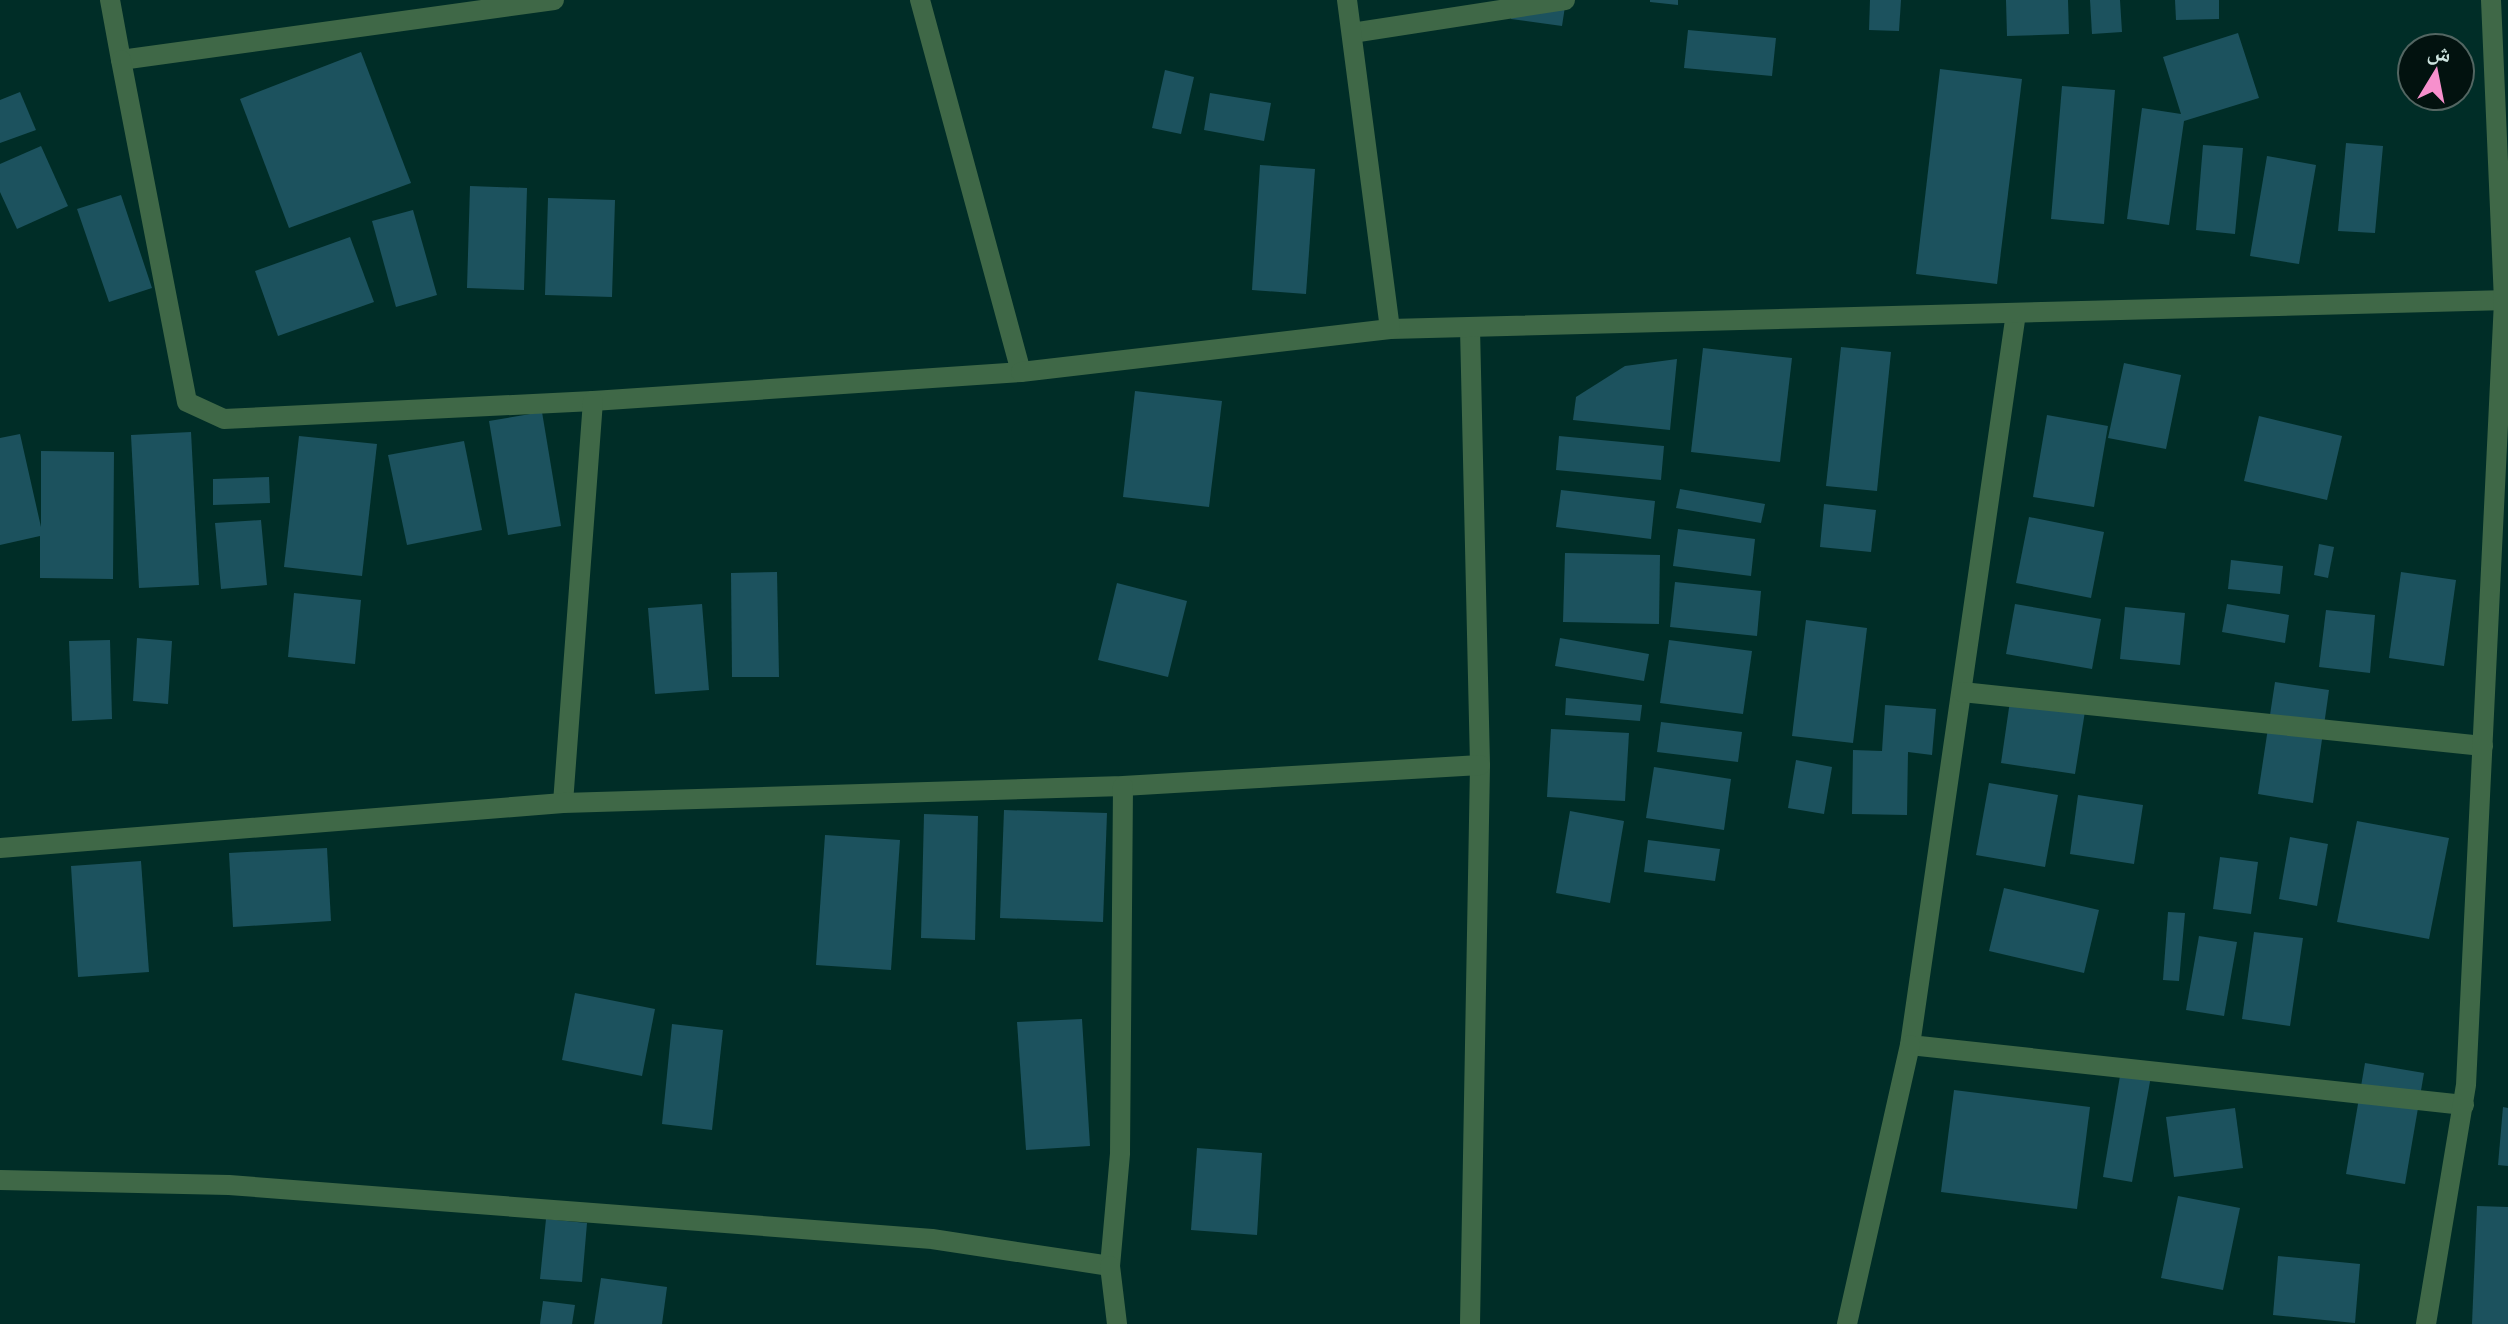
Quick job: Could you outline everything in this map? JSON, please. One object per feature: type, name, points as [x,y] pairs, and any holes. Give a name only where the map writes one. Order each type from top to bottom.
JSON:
[{"type":"street","points":[[110,0],[187,402],[224,419],[593,401],[1021,372],[1390,329],[2506,300]]},
{"type":"street","points":[[121,60],[554,0]]},
{"type":"street","points":[[920,0],[1021,372]]},
{"type":"street","points":[[1347,0],[1390,329]]},
{"type":"street","points":[[1352,33],[1565,0]]},
{"type":"street","points":[[2426,1324],[2464,1105],[2506,300],[2491,0]]},
{"type":"street","points":[[1847,1324],[1910,1045],[2016,313]]},
{"type":"street","points":[[1470,328],[1480,765],[1470,1324]]},
{"type":"street","points":[[563,803],[593,401]]},
{"type":"street","points":[[1962,692],[2483,746]]},
{"type":"street","points":[[0,848],[563,803],[1123,786],[1480,765]]},
{"type":"street","points":[[1117,1324],[1110,1266],[1120,1154],[1123,786]]},
{"type":"street","points":[[1910,1045],[2464,1105]]},
{"type":"street","points":[[0,1180],[260,1187],[932,1239],[1110,1266]]},
{"type":"building","points":[[1513,0],[1566,0],[1562,26],[1511,19]]},
{"type":"building","points":[[1678,0],[1678,5],[1650,2]]},
{"type":"building","points":[[1870,0],[1901,0],[1899,31],[1869,30]]},
{"type":"building","points":[[2006,0],[2068,0],[2069,34],[2007,36]]},
{"type":"building","points":[[2090,0],[2120,0],[2122,32],[2092,34]]},
{"type":"building","points":[[2175,0],[2219,0],[2219,19],[2176,20]]},
{"type":"building","points":[[1688,30],[1776,38],[1772,76],[1684,68]]},
{"type":"building","points":[[2238,33],[2259,98],[2184,121],[2169,225],[2127,219],[2142,108],[2181,114],[2163,57]]},
{"type":"building","points":[[361,52],[411,183],[289,228],[240,99]]},
{"type":"building","points":[[1940,69],[2022,79],[1997,284],[1916,274]]},
{"type":"building","points":[[1165,70],[1194,77],[1181,134],[1152,128]]},
{"type":"building","points":[[2062,86],[2115,90],[2104,224],[2051,219]]},
{"type":"building","points":[[20,92],[36,130],[0,143],[0,100]]},
{"type":"building","points":[[1210,93],[1271,103],[1264,141],[1204,130]]},
{"type":"building","points":[[2346,143],[2383,146],[2375,233],[2338,231]]},
{"type":"building","points":[[2203,145],[2243,148],[2235,234],[2196,230]]},
{"type":"building","points":[[41,146],[68,206],[17,229],[0,192],[0,164]]},
{"type":"building","points":[[2267,156],[2316,165],[2299,264],[2250,256]]},
{"type":"building","points":[[1260,165],[1315,169],[1306,294],[1252,290]]},
{"type":"building","points":[[470,186],[527,188],[524,290],[467,288]]},
{"type":"building","points":[[121,195],[152,288],[109,302],[77,209]]},
{"type":"building","points":[[548,198],[615,200],[612,297],[545,295]]},
{"type":"building","points":[[413,210],[437,295],[396,307],[372,221]]},
{"type":"building","points":[[350,237],[374,302],[278,336],[255,271]]},
{"type":"building","points":[[1841,347],[1891,352],[1877,491],[1826,486]]},
{"type":"building","points":[[1703,348],[1792,358],[1780,462],[1691,452]]},
{"type":"building","points":[[1677,359],[1670,430],[1573,420],[1576,397],[1625,366]]},
{"type":"building","points":[[2124,363],[2181,375],[2166,449],[2108,438]]},
{"type":"building","points":[[1135,391],[1222,401],[1209,507],[1123,497]]},
{"type":"building","points":[[542,412],[561,526],[508,535],[489,421]]},
{"type":"building","points":[[2047,415],[2108,426],[2094,507],[2033,497]]},
{"type":"building","points":[[2259,416],[2342,436],[2327,500],[2244,481]]},
{"type":"building","points":[[191,432],[199,585],[139,588],[131,435]]},
{"type":"building","points":[[20,434],[41,527],[41,451],[114,452],[113,579],[40,578],[40,536],[0,545],[0,438]]},
{"type":"building","points":[[299,436],[377,444],[362,576],[284,567]]},
{"type":"building","points":[[1559,436],[1664,446],[1661,480],[1556,470]]},
{"type":"building","points":[[464,441],[482,530],[407,545],[388,455]]},
{"type":"building","points":[[269,477],[270,503],[213,505],[213,479]]},
{"type":"building","points":[[1680,489],[1765,504],[1761,523],[1676,508]]},
{"type":"building","points":[[1561,490],[1655,501],[1651,539],[1556,527]]},
{"type":"building","points":[[1824,504],[1876,510],[1871,552],[1820,547]]},
{"type":"building","points":[[2029,517],[2104,532],[2091,598],[2016,583]]},
{"type":"building","points":[[261,520],[267,585],[221,589],[215,523]]},
{"type":"building","points":[[1678,529],[1755,539],[1751,576],[1673,566]]},
{"type":"building","points":[[2319,544],[2334,547],[2328,578],[2314,575]]},
{"type":"building","points":[[1565,553],[1660,555],[1659,624],[1563,622]]},
{"type":"building","points":[[2231,560],[2283,566],[2280,594],[2228,589]]},
{"type":"building","points":[[777,572],[779,677],[732,677],[731,573]]},
{"type":"building","points":[[2401,572],[2456,580],[2444,666],[2389,658]]},
{"type":"building","points":[[1675,582],[1761,591],[1757,636],[1670,627]]},
{"type":"building","points":[[1117,583],[1187,601],[1168,677],[1098,660]]},
{"type":"building","points":[[294,593],[361,600],[355,664],[288,657]]},
{"type":"building","points":[[702,604],[709,690],[655,694],[648,608]]},
{"type":"building","points":[[2015,604],[2101,619],[2092,669],[2006,654]]},
{"type":"building","points":[[2227,604],[2289,615],[2285,643],[2222,632]]},
{"type":"building","points":[[2125,607],[2185,613],[2180,665],[2120,659]]},
{"type":"building","points":[[2326,610],[2375,615],[2370,673],[2319,667]]},
{"type":"building","points":[[1806,620],[1867,628],[1853,743],[1792,736]]},
{"type":"building","points":[[137,638],[172,641],[168,704],[133,701]]},
{"type":"building","points":[[1560,638],[1649,654],[1644,681],[1555,666]]},
{"type":"building","points":[[110,640],[112,719],[72,721],[69,641]]},
{"type":"building","points":[[1669,640],[1752,651],[1743,714],[1660,703]]},
{"type":"building","points":[[2275,682],[2329,690],[2313,803],[2258,794]]},
{"type":"building","points":[[2011,694],[2086,705],[2075,774],[2001,763]]},
{"type":"building","points":[[1566,698],[1642,705],[1640,721],[1565,715]]},
{"type":"building","points":[[1885,705],[1936,709],[1932,755],[1908,752],[1907,815],[1852,814],[1853,750],[1882,751]]},
{"type":"building","points":[[1661,722],[1742,732],[1738,762],[1657,752]]},
{"type":"building","points":[[1551,729],[1629,733],[1625,801],[1547,797]]},
{"type":"building","points":[[1796,760],[1832,767],[1824,814],[1788,808]]},
{"type":"building","points":[[1654,767],[1731,779],[1724,830],[1646,818]]},
{"type":"building","points":[[1989,783],[2058,795],[2045,867],[1976,855]]},
{"type":"building","points":[[2078,795],[2143,805],[2134,864],[2070,854]]},
{"type":"building","points":[[1004,810],[1107,813],[1103,922],[1000,918]]},
{"type":"building","points":[[1570,811],[1624,821],[1610,903],[1556,893]]},
{"type":"building","points":[[924,814],[978,816],[975,940],[921,938]]},
{"type":"building","points":[[2357,821],[2449,838],[2429,939],[2337,922]]},
{"type":"building","points":[[825,835],[900,840],[891,970],[816,965]]},
{"type":"building","points":[[2290,837],[2328,844],[2317,906],[2279,899]]},
{"type":"building","points":[[1648,840],[1720,849],[1715,881],[1644,872]]},
{"type":"building","points":[[327,848],[331,921],[233,927],[229,853]]},
{"type":"building","points":[[2220,857],[2258,862],[2251,914],[2213,909]]},
{"type":"building","points":[[141,861],[149,972],[78,977],[71,866]]},
{"type":"building","points":[[2004,888],[2099,910],[2084,973],[1989,951]]},
{"type":"building","points":[[2168,912],[2185,913],[2179,981],[2163,980]]},
{"type":"building","points":[[2254,932],[2303,938],[2290,1026],[2242,1019]]},
{"type":"building","points":[[2199,936],[2237,942],[2224,1016],[2186,1010]]},
{"type":"building","points":[[575,993],[655,1009],[642,1076],[562,1060]]},
{"type":"building","points":[[1082,1019],[1090,1146],[1026,1150],[1017,1022]]},
{"type":"building","points":[[672,1024],[723,1030],[712,1130],[662,1124]]},
{"type":"building","points":[[2365,1063],[2424,1073],[2405,1184],[2346,1174]]},
{"type":"building","points":[[2121,1070],[2151,1076],[2132,1182],[2103,1177]]},
{"type":"building","points":[[1954,1090],[2090,1107],[2077,1209],[1941,1192]]},
{"type":"building","points":[[2503,1107],[2508,1108],[2508,1166],[2498,1165]]},
{"type":"building","points":[[2235,1108],[2243,1168],[2174,1177],[2166,1117]]},
{"type":"building","points":[[1197,1148],[1262,1153],[1257,1235],[1191,1230]]},
{"type":"building","points":[[2178,1196],[2240,1208],[2223,1290],[2161,1278]]},
{"type":"building","points":[[2477,1206],[2508,1207],[2508,1324],[2472,1324]]},
{"type":"building","points":[[546,1219],[587,1223],[582,1282],[540,1279]]},
{"type":"building","points":[[2278,1256],[2360,1264],[2355,1323],[2273,1315]]},
{"type":"building","points":[[601,1278],[667,1287],[662,1324],[594,1324]]},
{"type":"building","points":[[543,1301],[575,1305],[572,1324],[540,1324]]}]
